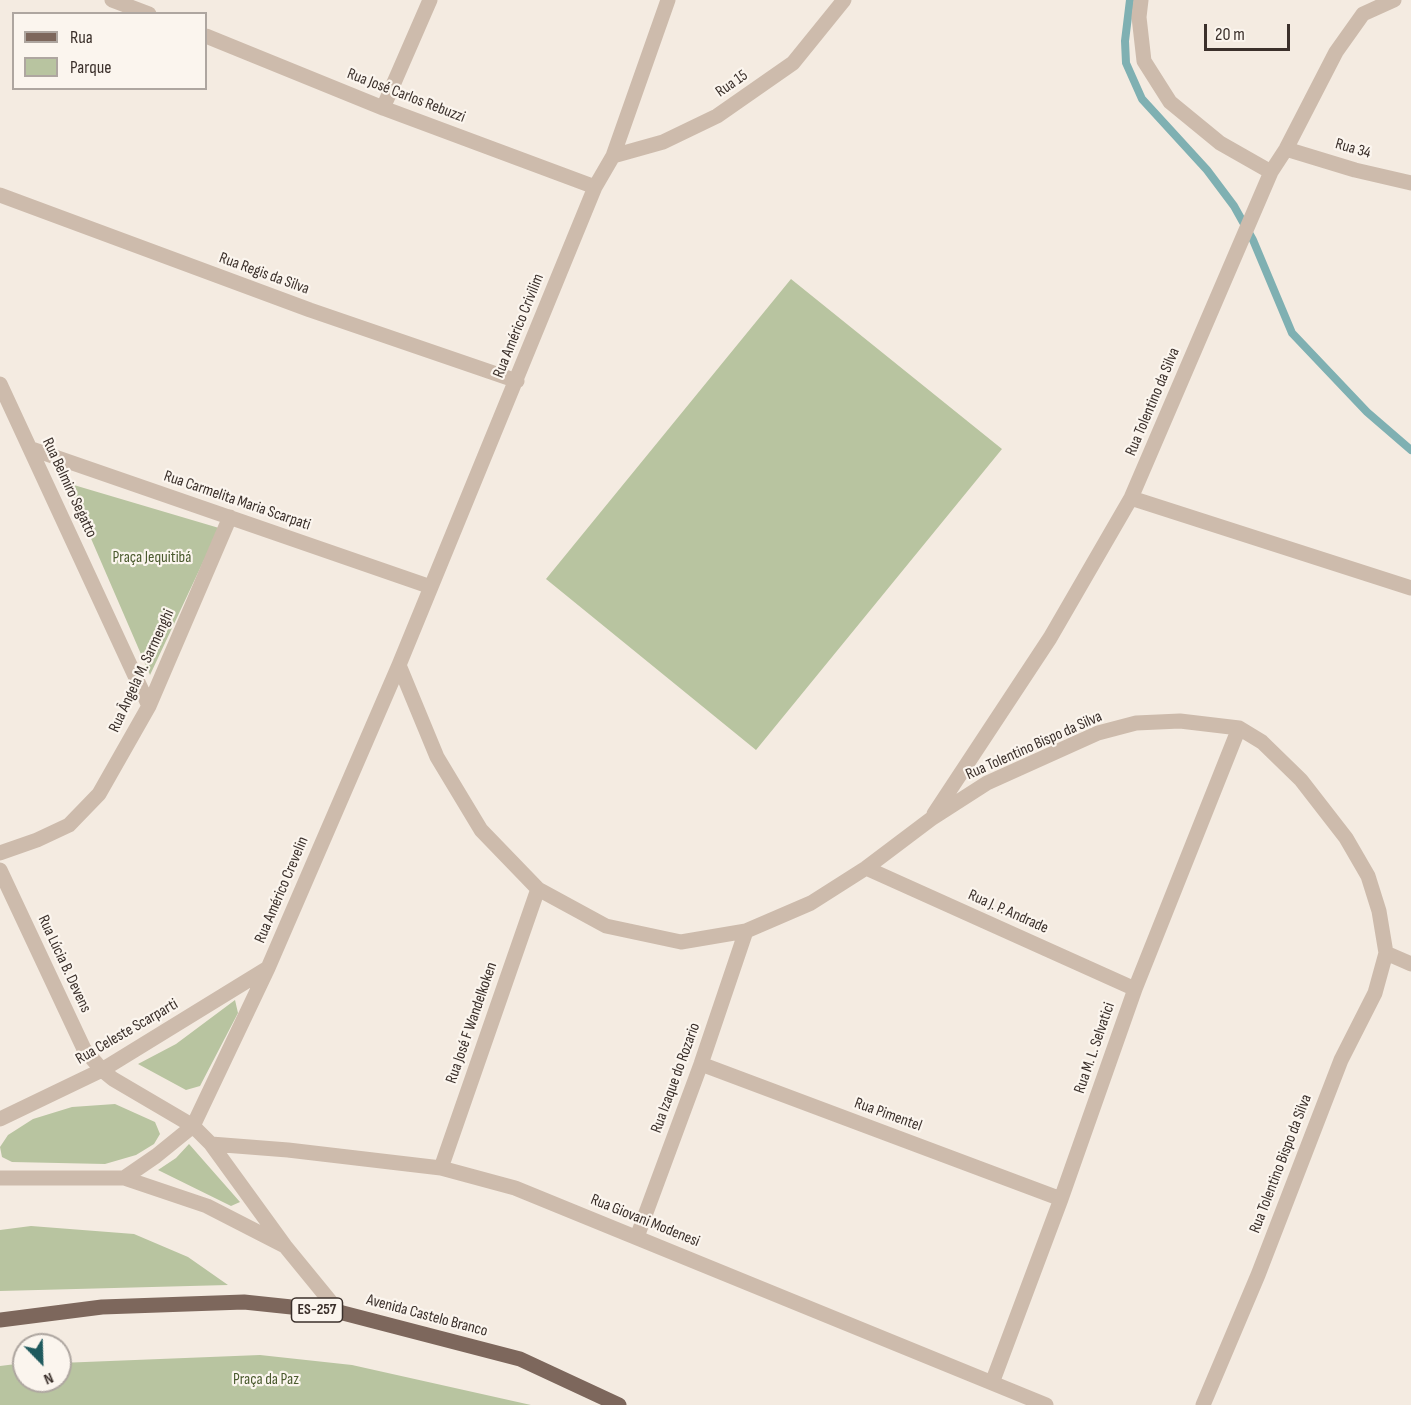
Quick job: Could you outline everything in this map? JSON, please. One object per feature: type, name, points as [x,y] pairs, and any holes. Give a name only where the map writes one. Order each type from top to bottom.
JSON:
[{"type":"main road","name":"Avenida Castelo Branco","points":[[0,1320],[102,1307],[244,1302],[339,1312],[520,1359],[619,1405]]},
{"type":"street","points":[[112,0],[144,12]]},
{"type":"street","points":[[383,108],[430,0]]},
{"type":"street","name":"Rua Américo Crivilim","points":[[399,665],[596,187],[612,156],[668,0]]},
{"type":"street","name":"Rua 15","points":[[612,156],[663,142],[717,117],[793,63],[844,0]]},
{"type":"street","points":[[1142,0],[1139,17],[1144,62],[1170,102],[1220,143],[1271,172]]},
{"type":"street","name":"Rua Tolentino da Silva","points":[[931,819],[1050,638],[1131,498],[1271,172],[1336,52],[1365,7],[1394,0]]},
{"type":"street","name":"Rua José Carlos Rebuzzi","points":[[207,36],[383,108],[596,187]]},
{"type":"street","name":"Rua 34","points":[[1286,148],[1355,170],[1411,183]]},
{"type":"street","name":"Rua Regis da Silva","points":[[0,195],[310,310],[517,381]]},
{"type":"street","name":"Rua Belmiro Segatto","points":[[0,384],[149,706]]},
{"type":"street","name":"Rua Carmelita Maria Scarpati","points":[[32,449],[431,587]]},
{"type":"street","points":[[1131,498],[1411,588]]},
{"type":"street","name":"Rua Ângela M. Sarmenghi","points":[[0,853],[37,840],[69,825],[99,794],[149,706],[230,517]]},
{"type":"street","name":"Rua Tolentino Bispo da Silva","points":[[399,665],[437,757],[481,830],[538,889],[606,926],[681,942],[746,931],[811,903],[866,868],[931,819],[987,783],[1098,733],[1136,723],[1180,721],[1239,728],[1262,742],[1300,780],[1346,838],[1368,876],[1379,911],[1386,953],[1375,993],[1341,1060],[1258,1275],[1203,1405]]},
{"type":"street","name":"Rua Américo Crevelin","points":[[193,1126],[268,968],[399,665]]},
{"type":"street","name":"Rua M. L. Selvatici","points":[[992,1383],[1135,989],[1239,728]]},
{"type":"street","name":"Rua J. P. Andrade","points":[[866,868],[1135,989]]},
{"type":"street","name":"Rua Lúcia B. Devens","points":[[0,870],[84,1049],[113,1079],[193,1126],[211,1144],[285,1246],[339,1312]]},
{"type":"street","name":"Rua José F Wandelkoken","points":[[441,1168],[538,889]]},
{"type":"street","name":"Rua Izaque do Rozario","points":[[637,1237],[701,1064],[746,931]]},
{"type":"street","points":[[1386,953],[1411,964]]},
{"type":"street","name":"Rua Celeste Scarparti","points":[[0,1119],[102,1070],[268,968]]},
{"type":"street","name":"Rua Pimentel","points":[[701,1064],[1061,1198]]},
{"type":"street","points":[[124,1178],[193,1126]]},
{"type":"street","name":"Rua Giovani Modenesi","points":[[211,1144],[288,1150],[441,1168],[515,1188],[1046,1405]]},
{"type":"street","points":[[2,1176],[124,1178],[207,1206],[285,1246]]},
{"type":"green space","points":[[791,279],[1002,449],[756,750],[546,579]]},
{"type":"green space","name":"Praça Jequitibá","points":[[67,483],[219,528],[150,675]]},
{"type":"green space","points":[[235,1000],[238,1013],[200,1086],[186,1090],[138,1064],[176,1044]]},
{"type":"green space","points":[[115,1104],[155,1122],[160,1134],[154,1144],[136,1155],[105,1164],[12,1162],[2,1157],[0,1147],[8,1135],[33,1119],[72,1107]]},
{"type":"green space","points":[[189,1144],[240,1202],[231,1206],[158,1170],[176,1158]]},
{"type":"green space","points":[[31,1226],[134,1234],[188,1257],[228,1285],[0,1291],[0,1230]]},
{"type":"green space","name":"Praça da Paz","points":[[260,1355],[352,1365],[531,1405],[0,1405],[0,1366],[12,1364],[12,1393],[72,1393],[72,1363]]},
{"type":"waterway","points":[[1130,0],[1125,41],[1126,63],[1142,99],[1207,170],[1234,206],[1253,240],[1292,333],[1367,412],[1411,450]]}]
